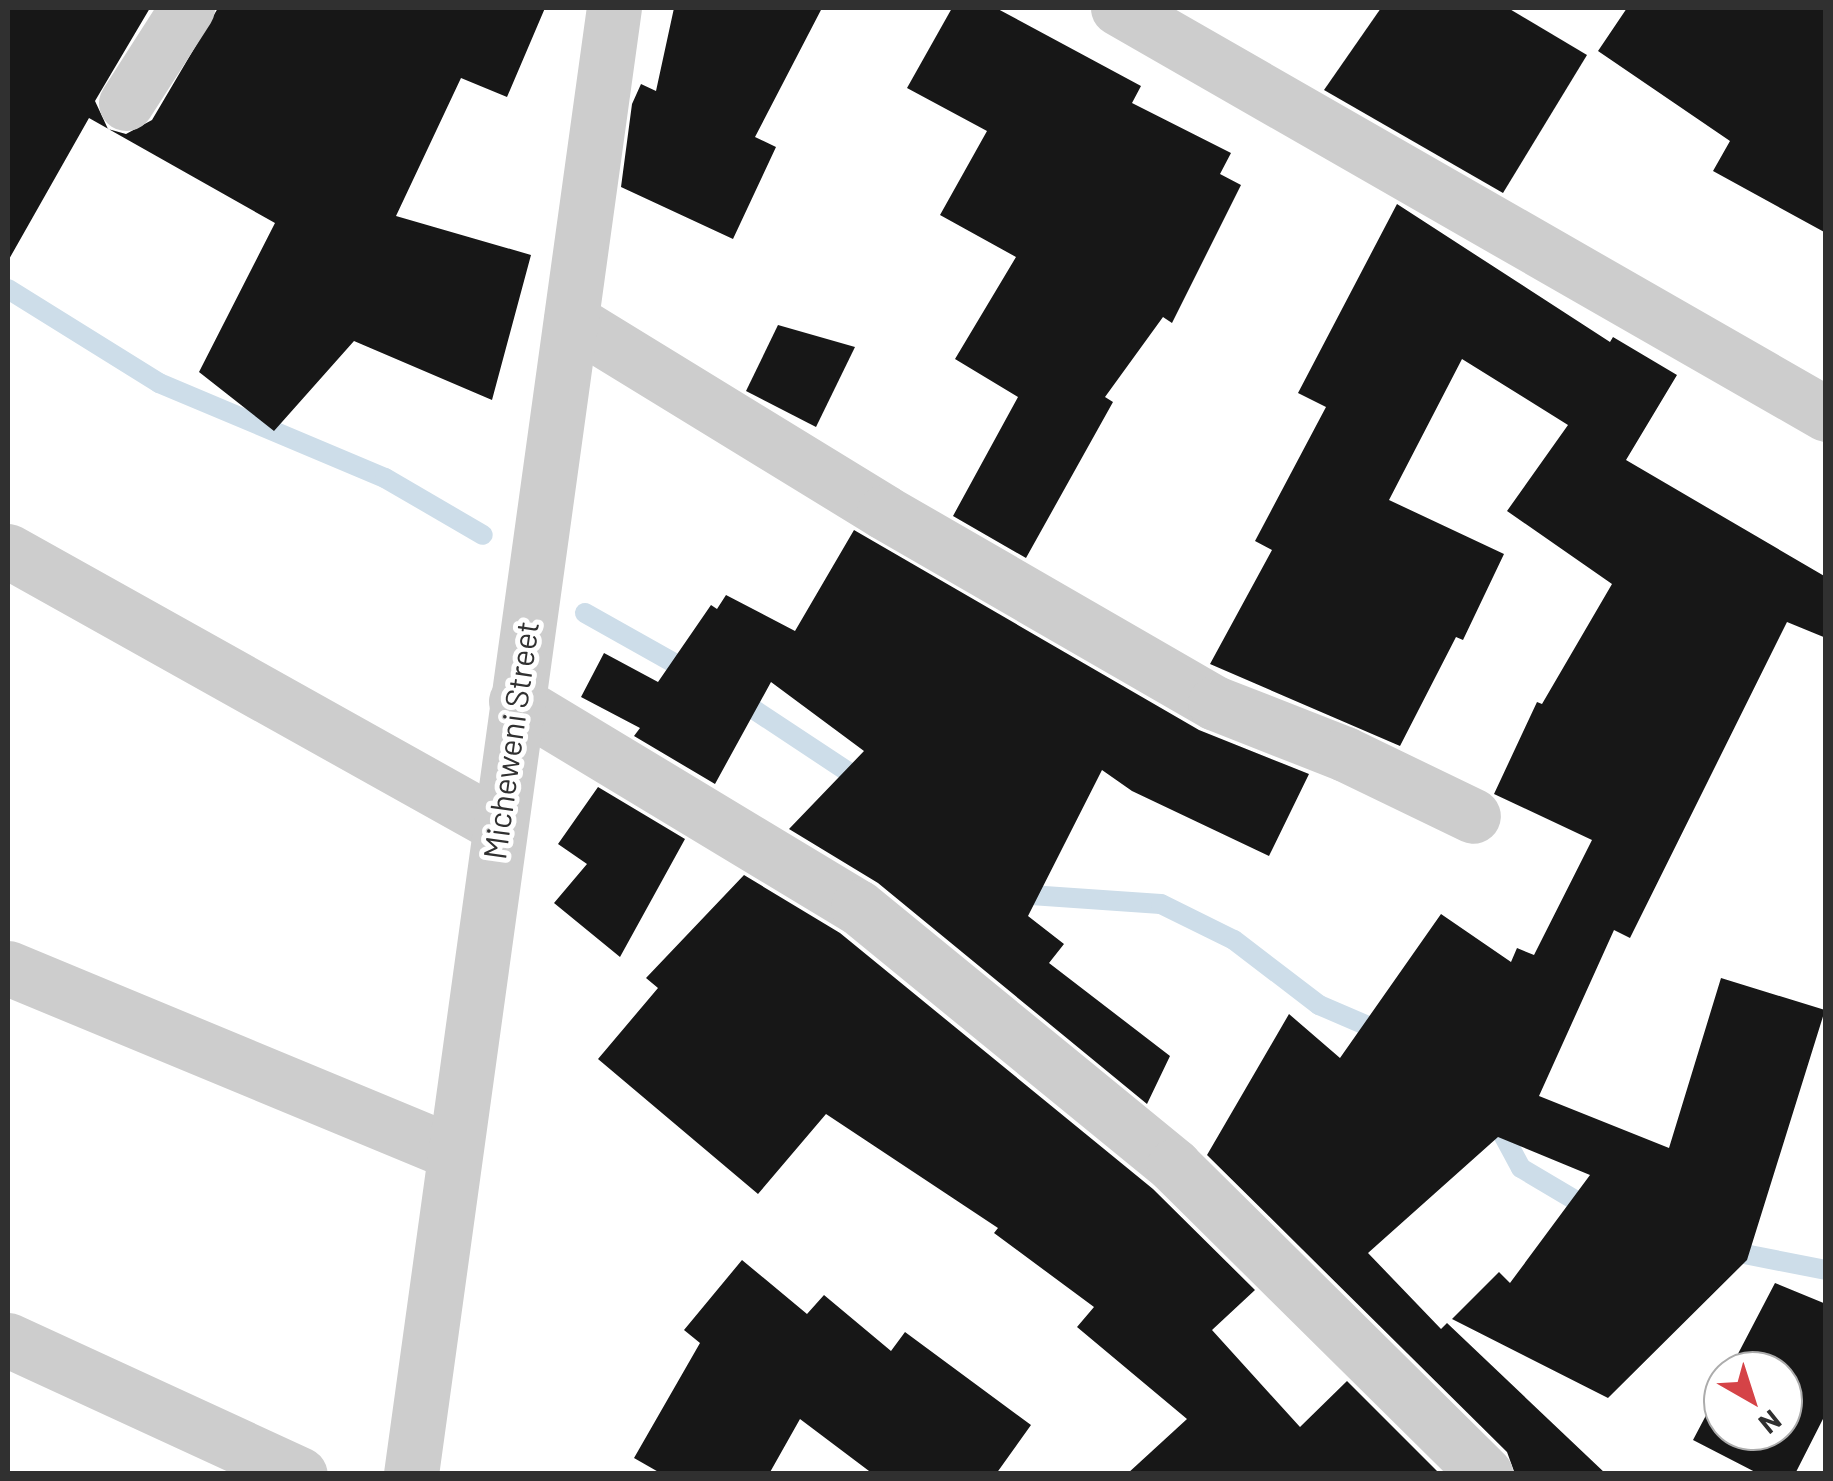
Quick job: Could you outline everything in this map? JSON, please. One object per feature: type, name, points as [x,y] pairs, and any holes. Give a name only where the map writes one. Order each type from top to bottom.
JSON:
[{"type":"street","points":[[126,102],[187,8]]},
{"type":"street","name":"Micheweni Street","points":[[411,1474],[452,1152],[614,8]]},
{"type":"street","points":[[1118,8],[1826,414]]},
{"type":"street","points":[[571,320],[884,512],[1215,703],[1345,754],[1473,816]]},
{"type":"street","points":[[8,550],[498,826]]},
{"type":"street","points":[[516,701],[858,907],[1174,1166],[1485,1474]]},
{"type":"street","points":[[8,968],[452,1152]]},
{"type":"street","points":[[8,1340],[300,1474]]},
{"type":"building","points":[[8,8],[150,8],[95,101],[108,129],[89,118],[8,261]]},
{"type":"building","points":[[218,8],[545,8],[507,97],[461,78],[396,216],[531,255],[492,400],[354,341],[274,431],[199,372],[275,223],[109,129],[126,134],[152,120]]},
{"type":"building","points":[[674,8],[822,8],[755,137],[776,147],[733,239],[621,187],[632,104],[641,84],[656,91]]},
{"type":"building","points":[[952,8],[996,8],[1141,86],[1132,103],[1231,153],[1220,174],[1241,185],[1172,323],[1163,317],[1105,397],[1113,402],[1026,558],[953,516],[1018,397],[955,359],[1016,257],[940,215],[987,131],[907,88]]},
{"type":"building","points":[[1381,8],[1508,8],[1587,55],[1503,193],[1324,90]]},
{"type":"building","points":[[1627,8],[1826,8],[1826,233],[1713,171],[1730,141],[1598,51]]},
{"type":"building","points":[[1397,204],[1610,342],[1613,337],[1677,375],[1626,460],[1826,577],[1826,638],[1787,622],[1630,938],[1614,930],[1539,1096],[1669,1148],[1721,978],[1825,1010],[1747,1260],[1608,1398],[1452,1319],[1499,1272],[1510,1283],[1590,1175],[1498,1137],[1368,1253],[1441,1329],[1447,1323],[1606,1474],[1515,1474],[1507,1452],[1207,1155],[1289,1014],[1340,1058],[1441,914],[1511,962],[1517,948],[1534,955],[1592,840],[1494,794],[1537,702],[1542,704],[1612,584],[1507,511],[1568,425],[1462,359],[1389,500],[1504,554],[1463,640],[1456,637],[1400,746],[1210,664],[1272,550],[1255,541],[1326,407],[1298,393]]},
{"type":"building","points":[[778,325],[855,347],[816,427],[746,391]]},
{"type":"building","points":[[854,530],[1199,730],[1309,774],[1269,856],[1132,791],[1102,770],[1028,916],[1064,944],[1049,963],[1170,1056],[1147,1104],[878,883],[789,829],[864,751],[771,682],[715,784],[634,736],[640,728],[581,697],[604,653],[658,682],[711,605],[717,609],[726,595],[795,631]]},
{"type":"building","points":[[598,787],[685,839],[620,957],[554,903],[587,864],[558,844]]},
{"type":"building","points":[[744,875],[840,933],[1153,1189],[1255,1290],[1212,1330],[1300,1427],[1347,1381],[1440,1474],[1127,1474],[1187,1419],[1077,1327],[1094,1307],[994,1233],[998,1228],[826,1114],[758,1194],[598,1059],[658,988],[646,978]]},
{"type":"building","points":[[742,1260],[807,1314],[824,1295],[891,1351],[905,1332],[1031,1425],[996,1474],[873,1474],[800,1419],[769,1474],[662,1474],[634,1458],[700,1343],[684,1330]]},
{"type":"building","points":[[1775,1283],[1826,1304],[1826,1413],[1795,1474],[1759,1474],[1714,1451],[1803,1451],[1803,1351],[1739,1351]]},
{"type":"building","points":[[1703,1421],[1703,1445],[1693,1440]]},
{"type":"waterway","points":[[8,289],[159,383],[385,478],[483,535]]},
{"type":"waterway","points":[[585,613],[692,673]]},
{"type":"waterway","points":[[735,697],[865,783]]},
{"type":"waterway","points":[[1015,894],[1161,904],[1234,940],[1319,1005],[1389,1035]]},
{"type":"waterway","points":[[1493,1116],[1521,1168],[1595,1212]]},
{"type":"waterway","points":[[1724,1250],[1826,1270]]}]
